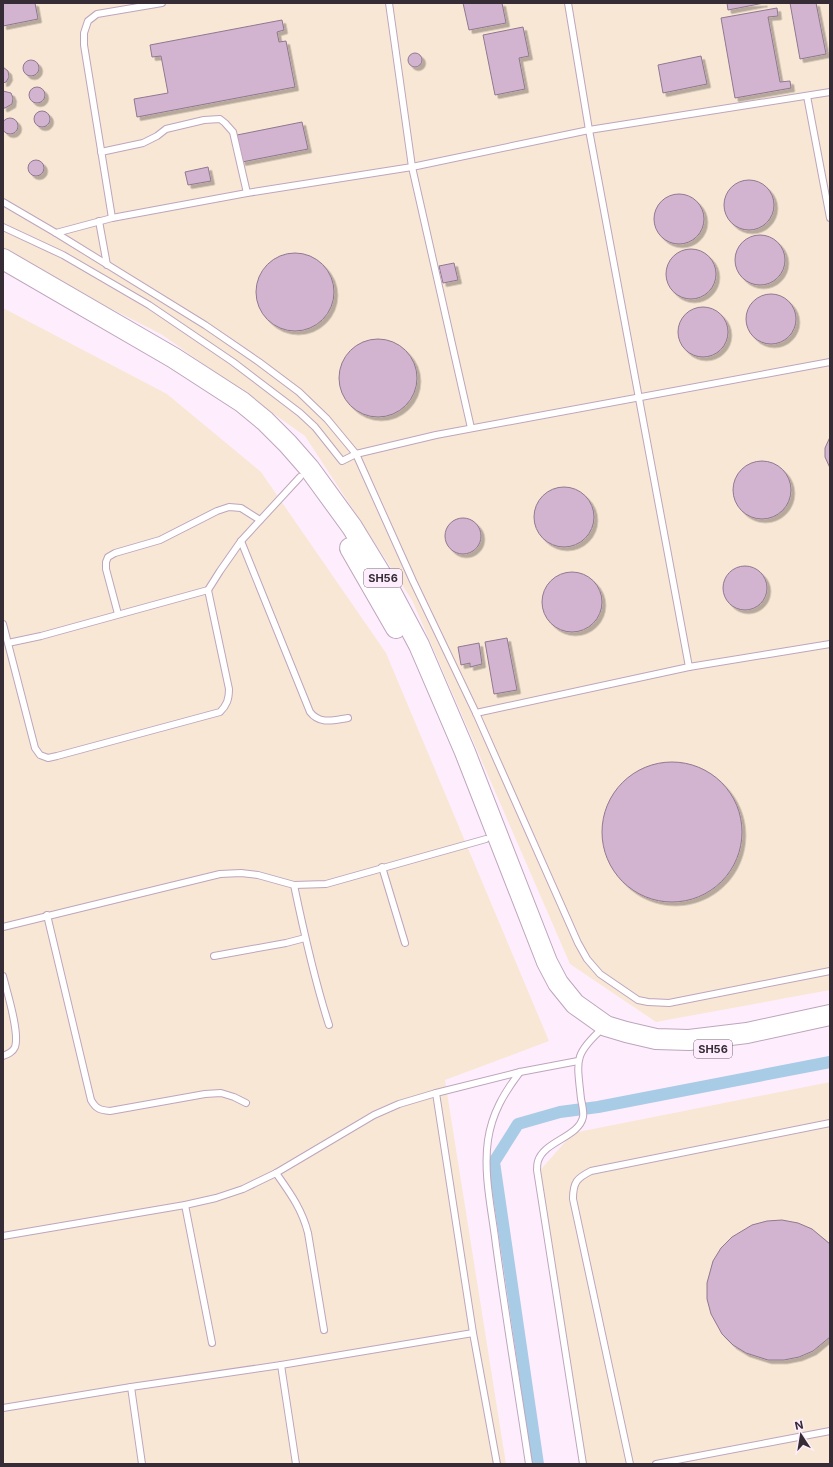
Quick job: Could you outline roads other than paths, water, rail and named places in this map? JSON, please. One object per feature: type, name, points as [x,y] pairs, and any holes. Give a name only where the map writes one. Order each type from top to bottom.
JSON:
[{"type":"main road","name":"SH56","points":[[3,259],[174,358],[242,402],[265,421],[309,468],[352,527],[385,581],[419,645],[468,759],[547,962],[558,983],[575,1004],[601,1030],[626,1032],[656,1039],[689,1040],[747,1033],[830,1015]]},
{"type":"main road","name":"SH56","points":[[3,272],[167,368],[235,412],[256,430],[300,477],[341,533],[409,650],[454,756],[536,967],[548,990],[566,1013],[601,1030],[654,1050],[689,1052],[749,1044],[830,1027]]},
{"type":"lane","points":[[112,218],[84,45],[84,33],[88,21],[97,14],[162,3]]},
{"type":"lane","points":[[390,3],[412,167],[471,428]]},
{"type":"lane","points":[[568,3],[689,667]]},
{"type":"lane","points":[[56,233],[112,218],[247,193],[412,167],[590,130],[830,92]]},
{"type":"lane","points":[[807,96],[830,218]]},
{"type":"lane","points":[[101,152],[143,143],[157,136],[166,129],[204,120],[220,119],[225,122],[233,132],[247,193]]},
{"type":"lane","points":[[3,202],[205,325],[259,362],[299,392],[327,419],[356,454],[413,581],[476,713],[578,943],[587,959],[600,974],[638,1000],[669,1002],[830,971]]},
{"type":"lane","points":[[99,221],[107,265]]},
{"type":"lane","points":[[3,227],[63,255],[149,305],[233,362],[300,413],[315,427],[342,461],[356,454],[436,435],[830,362]]},
{"type":"lane","points":[[8,643],[41,636],[208,590],[241,541],[300,477]]},
{"type":"lane","points":[[118,614],[106,569],[108,557],[115,553],[160,540],[229,507],[241,508],[260,520]]},
{"type":"lane","points":[[241,541],[310,712],[318,719],[326,721],[348,718]]},
{"type":"lane","points":[[3,624],[35,748],[40,755],[48,758],[220,712],[226,706],[230,689],[208,590]]},
{"type":"lane","points":[[476,713],[689,667],[830,644]]},
{"type":"lane","points":[[3,927],[220,874],[241,873],[258,875],[294,885],[326,884],[382,867],[486,839]]},
{"type":"lane","points":[[382,867],[405,943]]},
{"type":"lane","points":[[294,885],[305,938],[329,1025]]},
{"type":"lane","points":[[47,916],[91,1100],[95,1107],[100,1110],[110,1111],[205,1094],[221,1093],[246,1103]]},
{"type":"lane","points":[[214,956],[305,938]]},
{"type":"lane","points":[[3,976],[15,1028],[16,1040],[14,1048],[10,1053],[3,1056]]},
{"type":"lane","points":[[583,1464],[537,1170],[538,1161],[543,1152],[579,1126],[583,1117],[578,1061],[584,1047],[601,1030]]},
{"type":"lane","points":[[3,1236],[185,1205],[216,1198],[242,1189],[276,1173],[374,1115],[399,1104],[520,1072],[578,1061]]},
{"type":"lane","points":[[520,1072],[504,1094],[495,1115],[488,1138],[486,1157],[501,1279],[529,1464]]},
{"type":"lane","points":[[436,1093],[472,1333],[497,1464]]},
{"type":"lane","points":[[630,1464],[575,1207],[573,1187],[580,1176],[591,1171],[830,1123]]},
{"type":"lane","points":[[276,1173],[298,1205],[305,1219],[324,1330]]},
{"type":"lane","points":[[185,1205],[212,1343]]},
{"type":"lane","points":[[3,1408],[281,1365],[472,1333]]},
{"type":"lane","points":[[281,1365],[296,1464]]},
{"type":"lane","points":[[131,1387],[142,1464]]},
{"type":"lane","points":[[656,1464],[830,1431]]},
{"type":"waterway","points":[[538,1464],[494,1162],[518,1124],[560,1112],[598,1107],[830,1062]]}]
